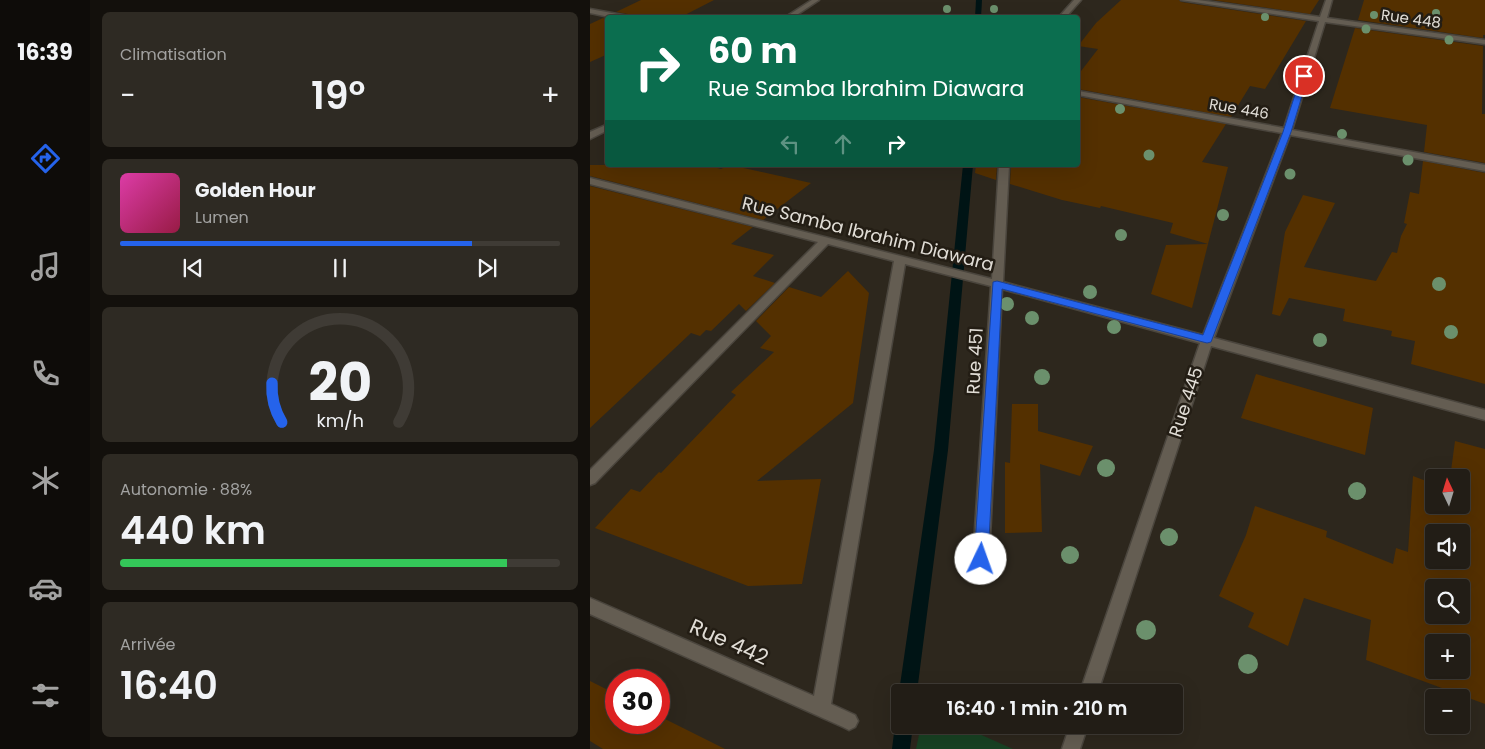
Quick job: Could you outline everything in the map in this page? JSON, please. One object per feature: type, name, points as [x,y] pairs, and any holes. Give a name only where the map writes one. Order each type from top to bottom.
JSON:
[{"type":"street","points":[[792,15],[816,0]]},
{"type":"street","points":[[1064,15],[1078,0]]},
{"type":"street","name":"Rue 448","points":[[1184,0],[1485,42]]},
{"type":"street","name":"Rue 445","points":[[1092,684],[1207,340],[1287,132],[1329,0]]},
{"type":"street","points":[[590,11],[612,15]]},
{"type":"street","name":"Rue 446","points":[[1080,94],[1485,168]]},
{"type":"street","points":[[590,136],[605,128]]},
{"type":"street","name":"Rue 451","points":[[981,559],[1004,167]]},
{"type":"street","name":"Rue Samba Ibrahim Diawara","points":[[590,181],[997,284],[1485,415]]},
{"type":"street","points":[[590,480],[825,241]]},
{"type":"street","points":[[821,708],[900,260]]},
{"type":"street","name":"Rue 442","points":[[590,606],[849,721]]},
{"type":"street","points":[[1071,749],[1076,734]]},
{"type":"green space","points":[[919,734],[979,734],[1013,749],[916,749]]},
{"type":"building","points":[[641,0],[714,0],[685,15],[629,15],[616,12]]},
{"type":"building","points":[[1121,0],[1179,0],[1181,2],[1306,21],[1265,89],[1250,86],[1231,117],[1080,89],[1080,72],[1098,49],[1080,46],[1080,43],[1096,23]]},
{"type":"building","points":[[1212,0],[1319,0],[1310,14]]},
{"type":"building","points":[[1364,0],[1485,0],[1485,35],[1483,35],[1483,38],[1358,20]]},
{"type":"building","points":[[605,18],[605,55],[590,62],[590,24]]},
{"type":"building","points":[[1355,28],[1483,46],[1482,114],[1485,114],[1485,163],[1424,152],[1427,125],[1330,108]]},
{"type":"building","points":[[1080,97],[1226,124],[1202,162],[1228,167],[1208,244],[1170,233],[1173,223],[1101,206],[1100,208],[1062,200],[1010,184],[1011,167],[1080,167]]},
{"type":"building","points":[[1423,161],[1485,173],[1485,384],[1411,364],[1415,341],[1391,336],[1392,331],[1343,321],[1345,309],[1289,298],[1280,316],[1272,314],[1285,232],[1303,195],[1335,203],[1304,267],[1376,281],[1392,252],[1397,253],[1401,236],[1407,224],[1404,223],[1410,192],[1419,194]]},
{"type":"building","points":[[590,165],[605,165],[605,167],[714,167],[721,169],[739,167],[811,183],[763,220],[590,176]]},
{"type":"building","points":[[976,167],[997,167],[996,180],[975,173]]},
{"type":"building","points":[[590,186],[753,227],[731,244],[774,255],[753,276],[775,283],[746,311],[739,304],[711,331],[706,330],[700,336],[691,333],[590,428]]},
{"type":"building","points":[[1208,244],[1192,308],[1151,294],[1166,245]]},
{"type":"building","points":[[848,271],[869,293],[853,403],[757,481],[821,479],[802,584],[748,586],[595,528],[631,489],[640,492],[659,472],[661,473],[736,395],[731,392],[774,352],[760,348],[771,336],[756,321],[789,287],[821,297]]},
{"type":"building","points":[[1256,374],[1373,408],[1365,455],[1241,418]]},
{"type":"building","points":[[1012,404],[1038,404],[1038,431],[1093,446],[1080,476],[1040,464],[1042,532],[1005,533],[1005,462],[1010,463]]},
{"type":"building","points":[[1455,441],[1485,449],[1485,704],[1470,698],[1470,689],[1444,689],[1366,660],[1371,620],[1304,598],[1288,646],[1248,627],[1254,613],[1219,596],[1246,535],[1255,506],[1327,531],[1326,537],[1393,564],[1396,548],[1408,552],[1413,476],[1425,481],[1425,514],[1470,514],[1470,469],[1451,469]]},
{"type":"building","points":[[590,681],[605,688],[605,734],[670,734],[670,722],[725,749],[603,749],[590,741]]},
{"type":"waterway","points":[[978,15],[979,0]]},
{"type":"waterway","points":[[909,684],[941,450],[968,167]]},
{"type":"waterway","points":[[901,749],[903,734]]},
{"type":"route","points":[[981,559],[997,284],[1207,340],[1287,132],[1304,76]]}]
